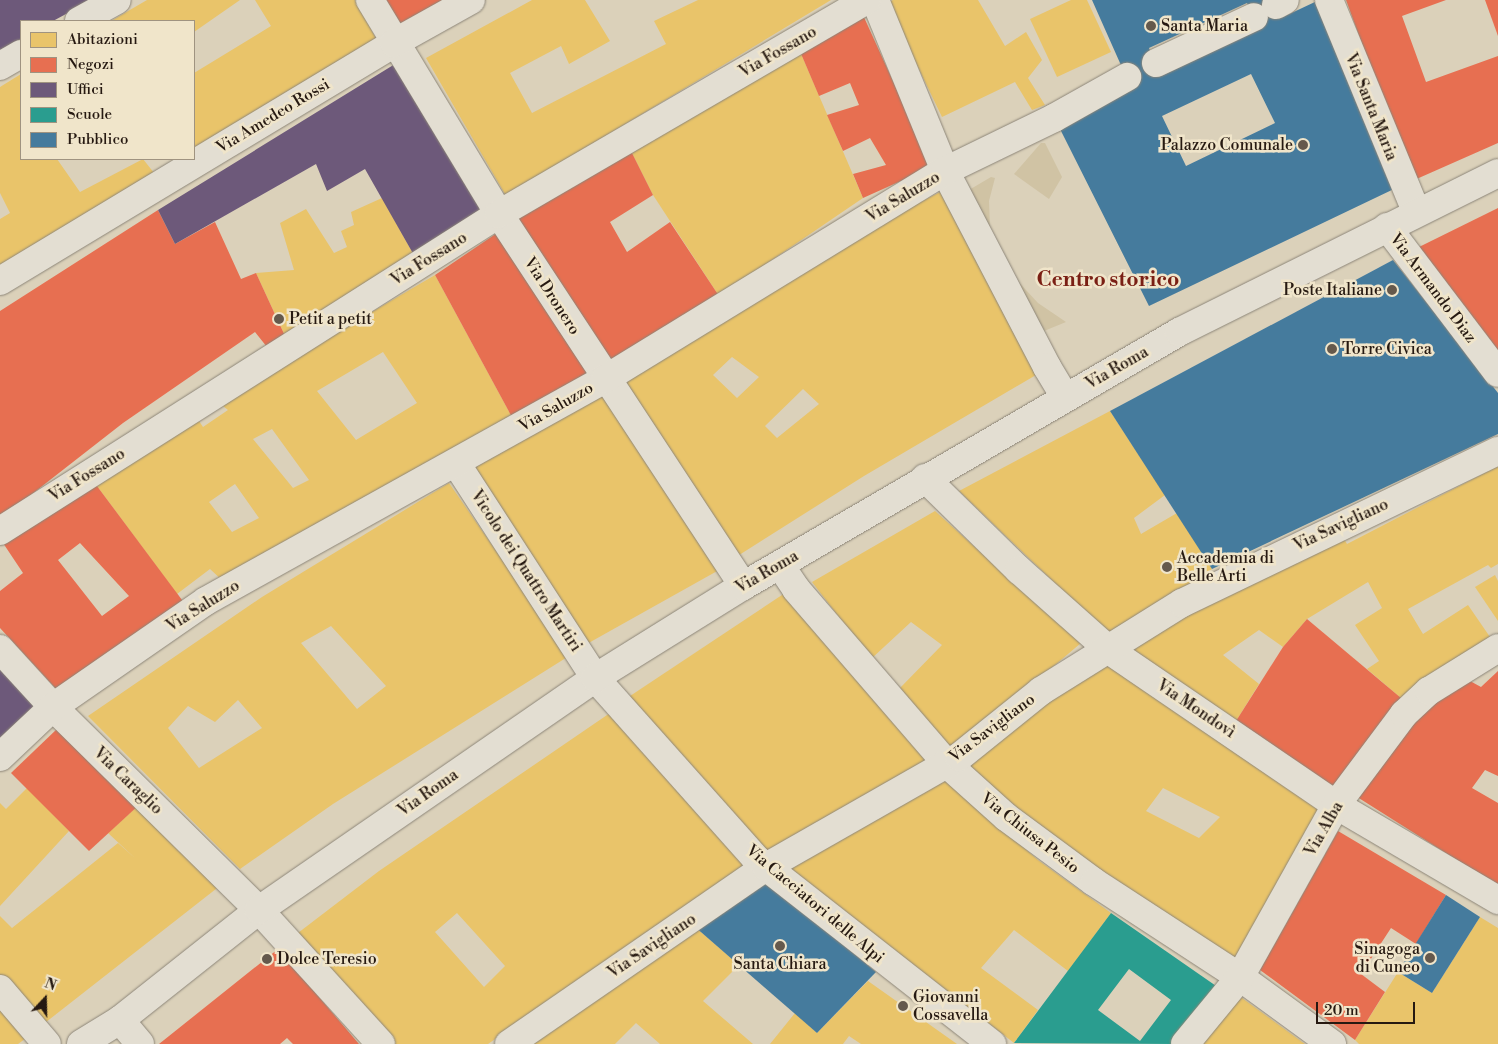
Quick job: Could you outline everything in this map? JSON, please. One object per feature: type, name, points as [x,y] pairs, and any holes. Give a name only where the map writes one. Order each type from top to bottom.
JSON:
[{"type":"street","points":[[81,20],[117,0]]},
{"type":"street","name":"Via Dronero","points":[[370,0],[394,43],[499,214],[605,379],[743,586]]},
{"type":"street","name":"Via Amedeo Rossi","points":[[0,281],[394,43],[471,0]]},
{"type":"street","name":"Via Fossano","points":[[0,531],[499,214],[867,0]]},
{"type":"street","points":[[875,0],[945,171],[1047,367],[1066,397]]},
{"type":"street","name":"Via Santa Maria","points":[[1329,0],[1417,212]]},
{"type":"street","points":[[1156,63],[1272,7]]},
{"type":"street","points":[[0,66],[20,55]]},
{"type":"street","name":"Via Saluzzo","points":[[0,757],[53,707],[206,601],[605,379],[945,171],[1054,118],[1127,77]]},
{"type":"street","name":"Via Roma","points":[[81,1044],[120,1020],[259,910],[595,678],[743,586],[925,478],[1180,332],[1498,173]]},
{"type":"street","name":"Via Armando Diaz","points":[[1387,227],[1498,373]]},
{"type":"street","name":"Via Savigliano","points":[[509,1044],[766,868],[946,764],[1041,691],[1182,603],[1231,577],[1498,451]]},
{"type":"street","name":"Vicolo dei Quattro Martiri","points":[[456,463],[595,678]]},
{"type":"street","name":"Via Mondovì","points":[[925,478],[1019,570],[1109,650],[1336,805],[1498,900]]},
{"type":"street","name":"Via Chiusa Pesio","points":[[780,565],[796,589],[946,764],[1006,817],[1094,882],[1240,977],[1332,1044]]},
{"type":"street","name":"Via Alba","points":[[1185,1044],[1240,977],[1336,805],[1415,702],[1498,648]]},
{"type":"street","name":"Via Caraglio","points":[[0,649],[53,707],[259,910],[381,1044]]},
{"type":"street","name":"Via Cacciatori delle Alpi","points":[[595,678],[766,868],[992,1044]]},
{"type":"street","points":[[0,988],[47,1044]]},
{"type":"street","points":[[120,1020],[140,1044]]},
{"type":"shaded area","points":[[1041,143],[1045,143],[1062,177],[1049,199],[1014,174]]},
{"type":"shaded area","points":[[991,177],[995,178],[989,201],[990,228],[969,190]]},
{"type":"shaded area","points":[[1014,277],[1038,303],[1066,322],[1044,331]]},
{"type":"building: Abitazioni","points":[[147,0],[240,0],[195,31],[195,20],[113,20]]},
{"type":"building: Abitazioni","points":[[255,0],[355,0],[379,44],[195,152],[195,72],[271,26]]},
{"type":"building: Abitazioni","points":[[532,0],[585,0],[610,41],[569,64],[561,46],[510,73],[532,113],[666,44],[654,21],[698,0],[831,0],[506,196],[426,58]]},
{"type":"building: Abitazioni","points":[[893,0],[978,0],[1005,46],[1026,32],[1042,60],[1028,78],[1045,105],[1032,110],[1015,82],[942,117],[887,3]]},
{"type":"building: Abitazioni","points":[[1071,0],[1087,0],[1111,52],[1057,77],[1030,19]]},
{"type":"building: Abitazioni","points":[[799,49],[863,198],[719,296],[653,195],[632,153]]},
{"type":"building: Abitazioni","points":[[20,75],[20,160],[58,160],[80,192],[141,160],[144,160],[158,178],[0,273],[0,219],[10,213],[0,193],[0,87]]},
{"type":"building: Abitazioni","points":[[940,192],[1036,375],[864,476],[736,557],[617,385],[855,236]],"holes":[[[732,357],[759,377],[737,398],[713,375]],[[803,389],[819,404],[777,438],[765,426]]]},
{"type":"building: Abitazioni","points":[[382,198],[415,257],[285,336],[256,273],[294,270],[280,223],[306,209],[334,253],[347,247],[341,231],[354,225],[351,212]]},
{"type":"building: Abitazioni","points":[[435,275],[514,421],[224,582],[210,569],[177,594],[94,482],[197,418],[203,427],[228,410],[218,402]],"holes":[[[383,352],[417,403],[356,440],[317,391]],[[272,429],[309,480],[293,488],[253,439]],[[235,484],[259,518],[232,532],[209,502]]]},
{"type":"building: Abitazioni","points":[[603,395],[719,570],[585,645],[472,469]]},
{"type":"building: Abitazioni","points":[[1110,411],[1165,495],[1134,518],[1141,534],[1177,513],[1212,569],[1110,636],[959,491]]},
{"type":"building: Abitazioni","points":[[1498,466],[1498,564],[1491,568],[1488,565],[1408,609],[1423,634],[1468,605],[1490,637],[1401,698],[1367,669],[1379,661],[1355,625],[1382,608],[1368,582],[1307,619],[1283,647],[1259,630],[1223,655],[1259,684],[1236,721],[1133,650],[1196,609],[1344,539],[1347,544]]},
{"type":"building: Abitazioni","points":[[449,483],[569,656],[333,804],[240,869],[88,716],[262,597]],"holes":[[[331,626],[386,686],[357,709],[301,643]],[[238,700],[262,728],[199,768],[168,728],[188,706],[215,722]]]},
{"type":"building: Abitazioni","points":[[935,511],[1081,643],[952,752],[900,688],[942,645],[911,622],[871,659],[812,582]]},
{"type":"building: Abitazioni","points":[[1495,575],[1498,581],[1498,621],[1475,587]]},
{"type":"building: Abitazioni","points":[[785,593],[930,758],[764,857],[624,700]]},
{"type":"building: Abitazioni","points":[[1107,664],[1323,810],[1236,959],[1075,856],[965,764],[1044,700]],"holes":[[[1163,788],[1220,817],[1199,838],[1146,811]]]},
{"type":"building: Abitazioni","points":[[610,713],[748,865],[488,1044],[394,1044],[294,936],[379,871]],"holes":[[[457,913],[505,966],[484,987],[435,932]]]},
{"type":"building: Abitazioni","points":[[941,775],[1038,860],[1111,913],[1068,971],[1014,930],[981,968],[1038,1010],[1014,1043],[789,868]]},
{"type":"building: Abitazioni","points":[[27,788],[69,831],[0,906],[0,803],[6,809]]},
{"type":"building: Abitazioni","points":[[139,805],[221,885],[41,1026],[0,978],[0,916],[12,928],[118,843],[136,859],[108,833]]},
{"type":"building: Abitazioni","points":[[1480,917],[1498,928],[1498,1044],[1359,1044],[1355,1040],[1398,972],[1432,993]]},
{"type":"building: Abitazioni","points":[[694,926],[739,965],[703,1001],[753,1044],[660,1044],[636,1023],[615,1044],[528,1044]]},
{"type":"building: Abitazioni","points":[[868,981],[957,1044],[861,1044],[849,1036],[843,1044],[770,1044],[795,1013],[817,1033]]},
{"type":"building: Abitazioni","points":[[1238,995],[1305,1044],[1198,1044]]},
{"type":"building: Abitazioni","points":[[0,1007],[29,1036],[18,1044],[0,1044]]},
{"type":"building: Negozi","points":[[380,0],[454,0],[397,32]]},
{"type":"building: Negozi","points":[[1346,0],[1446,0],[1402,16],[1426,82],[1498,56],[1498,143],[1412,181]]},
{"type":"building: Negozi","points":[[1485,0],[1498,0],[1498,36]]},
{"type":"building: Negozi","points":[[863,15],[932,167],[863,198],[853,174],[886,165],[870,138],[843,151],[827,115],[859,105],[850,83],[819,96],[799,49]]},
{"type":"building: Negozi","points":[[632,153],[653,195],[610,222],[627,252],[670,222],[719,296],[608,364],[515,216]]},
{"type":"building: Negozi","points":[[1498,208],[1498,356],[1419,247]]},
{"type":"building: Negozi","points":[[158,210],[175,244],[215,222],[241,279],[256,273],[285,336],[267,347],[255,332],[123,423],[0,519],[0,311]]},
{"type":"building: Negozi","points":[[497,233],[590,376],[514,421],[435,275]]},
{"type":"building: Negozi","points":[[94,482],[185,604],[57,690],[0,628],[0,591],[23,573],[3,543]],"holes":[[[80,543],[129,596],[102,616],[58,560]]]},
{"type":"building: Negozi","points":[[1307,619],[1401,698],[1337,792],[1236,721],[1283,647]]},
{"type":"building: Negozi","points":[[1498,671],[1498,776],[1485,770],[1472,788],[1498,803],[1498,886],[1354,795],[1434,699],[1470,681],[1481,687]]},
{"type":"building: Negozi","points":[[58,728],[139,805],[89,851],[11,773]]},
{"type":"building: Negozi","points":[[1338,831],[1446,895],[1416,944],[1391,928],[1361,974],[1385,992],[1355,1040],[1260,970]]},
{"type":"building: Negozi","points":[[278,949],[359,1044],[293,1044],[287,1038],[280,1044],[159,1044]]},
{"type":"building: Uffici","points":[[0,0],[92,0],[55,20],[20,20],[20,40],[0,50]]},
{"type":"building: Uffici","points":[[395,64],[490,212],[415,257],[365,169],[327,191],[316,164],[175,244],[158,210]]},
{"type":"building: Uffici","points":[[0,661],[45,707],[0,750]]},
{"type":"building: Scuole","points":[[1111,913],[1219,988],[1174,1044],[1014,1043]],"holes":[[[1129,969],[1171,1000],[1140,1041],[1098,1010]]]},
{"type":"building: Pubblico","name":"Palazzo Comunale","points":[[1092,0],[1274,0],[1283,17],[1317,1],[1396,188],[1149,306],[1058,125],[1132,90]],"holes":[[[1247,3],[1259,29],[1161,76],[1149,48]],[[1251,74],[1275,123],[1186,166],[1162,116]]]},
{"type":"building: Pubblico","points":[[1393,260],[1498,393],[1498,434],[1212,569],[1110,411]]},
{"type":"building: Pubblico","name":"Santa Chiara","points":[[764,879],[876,972],[817,1033],[694,926]]},
{"type":"building: Pubblico","name":"Sinagoga di Cuneo","points":[[1446,895],[1480,917],[1432,993],[1398,972]]},
{"type":"place","name":"Santa Maria","points":[[1151,26]]},
{"type":"place","name":"Palazzo Comunale","points":[[1303,145]]},
{"type":"place","name":"Poste Italiane","points":[[1392,290]]},
{"type":"place","name":"Petit a petit","points":[[279,319]]},
{"type":"place","name":"Torre Civica","points":[[1332,349]]},
{"type":"place","name":"Accademia di Belle Arti","points":[[1167,567]]},
{"type":"place","name":"Santa Chiara","points":[[780,946]]},
{"type":"place","name":"Sinagoga di Cuneo","points":[[1430,958]]},
{"type":"place","name":"Dolce Teresio","points":[[267,959]]},
{"type":"place","name":"Giovanni Cossavella","points":[[903,1006]]},
{"type":"district","name":"Centro storico","points":[[1108,280]]}]
